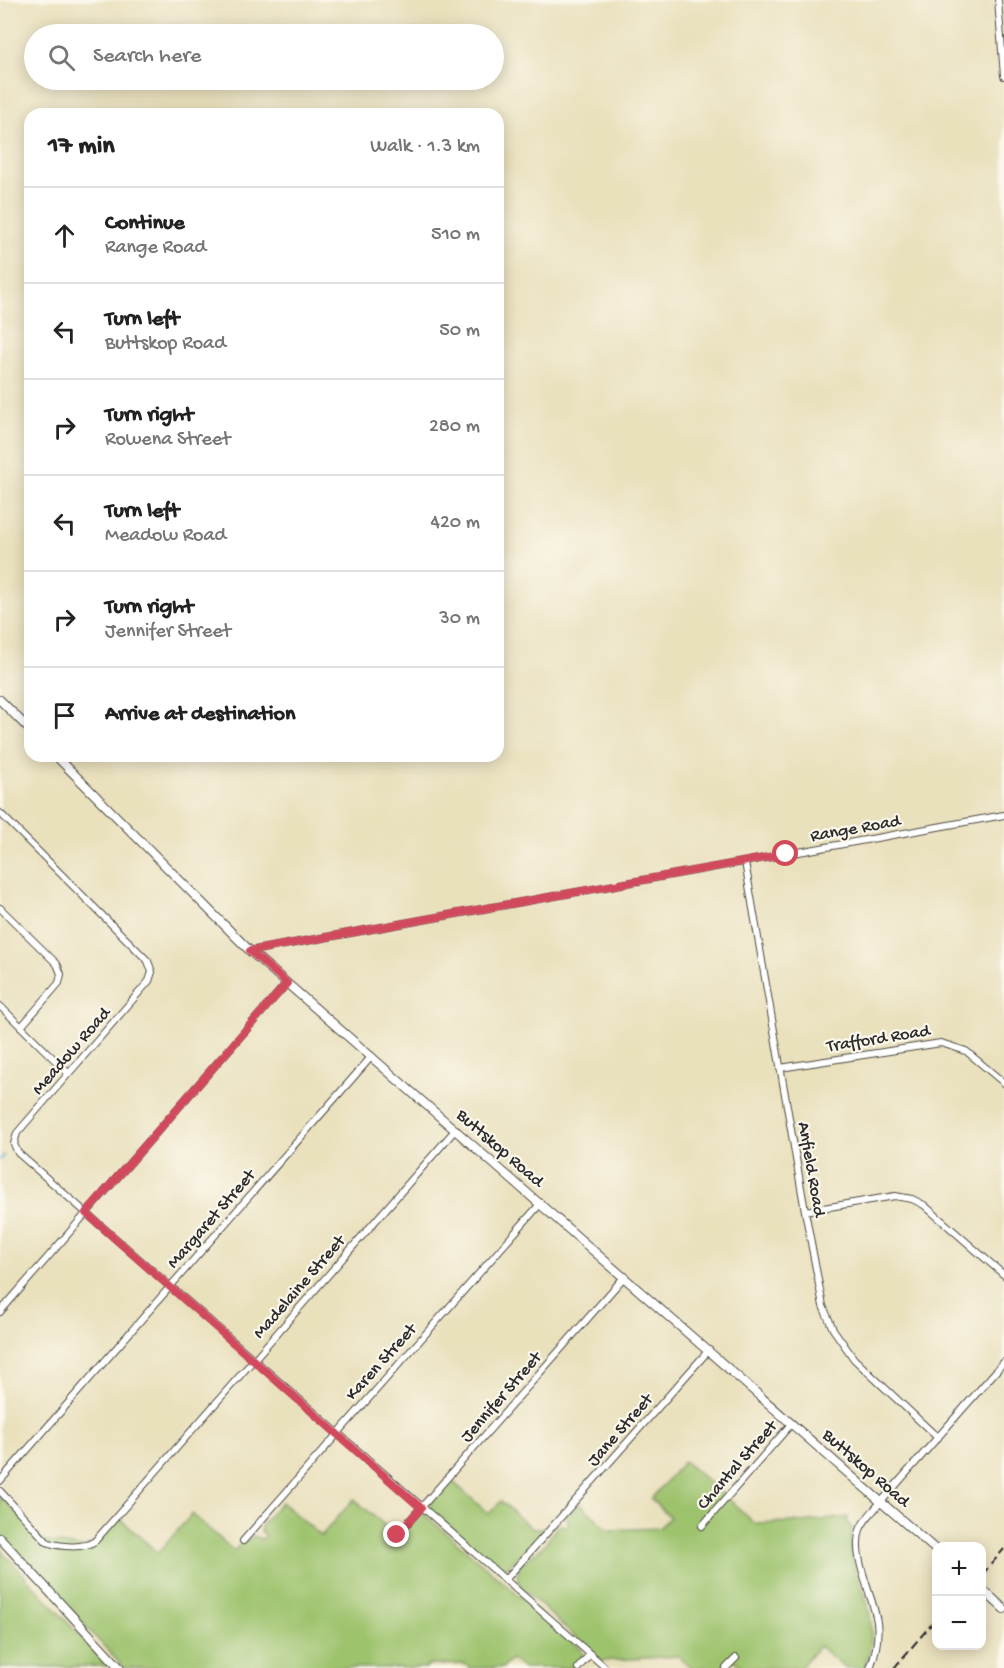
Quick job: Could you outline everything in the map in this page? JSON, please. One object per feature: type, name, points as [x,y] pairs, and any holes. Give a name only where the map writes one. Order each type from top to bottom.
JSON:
[{"type":"street","points":[[998,0],[1004,76]]},
{"type":"street","points":[[0,700],[24,724]]},
{"type":"street","name":"Buttskop Road","points":[[62,762],[250,951],[932,1546]]},
{"type":"street","name":"Meadow Road","points":[[0,813],[148,961],[152,968],[149,981],[17,1133],[14,1144],[18,1154],[606,1668]]},
{"type":"street","name":"Range Road","points":[[250,951],[1004,815]]},
{"type":"street","name":"Anfield Road","points":[[745,862],[819,1293],[833,1329],[854,1359],[938,1438]]},
{"type":"street","points":[[0,908],[57,964],[61,974],[59,983],[21,1027]]},
{"type":"street","points":[[0,1311],[287,983]]},
{"type":"street","points":[[0,1006],[68,1074]]},
{"type":"street","name":"Trafford Road","points":[[780,1068],[941,1043],[966,1051],[1004,1083]]},
{"type":"street","name":"Margaret Street","points":[[0,1481],[372,1056]]},
{"type":"street","name":"Madelaine Street","points":[[0,1491],[47,1542],[85,1545],[96,1541],[456,1129]]},
{"type":"street","points":[[805,1211],[895,1196],[912,1200],[924,1205],[1004,1275]]},
{"type":"street","name":"Karen Street","points":[[243,1541],[541,1203]]},
{"type":"street","name":"Jennifer Street","points":[[397,1535],[625,1276]]},
{"type":"street","name":"Jane Street","points":[[505,1580],[709,1350]]},
{"type":"street","points":[[870,1668],[877,1645],[877,1622],[860,1561],[858,1540],[862,1525],[1004,1362]]},
{"type":"street","name":"Chantal Street","points":[[702,1526],[792,1423]]},
{"type":"street","points":[[0,1538],[120,1668]]},
{"type":"street","points":[[986,1593],[1004,1609]]},
{"type":"street","points":[[578,1668],[590,1654]]},
{"type":"street","points":[[726,1668],[735,1658]]},
{"type":"green space","points":[[684,1461],[754,1523],[801,1522],[848,1517],[847,1521],[852,1529],[853,1560],[870,1618],[870,1649],[864,1668],[846,1668],[819,1646],[800,1668],[743,1668],[731,1658],[722,1668],[692,1668],[678,1656],[601,1661],[520,1586],[517,1573],[522,1563],[543,1546],[558,1525],[568,1526],[569,1511],[573,1511],[580,1504],[609,1530],[659,1528],[670,1517],[651,1499]]},
{"type":"green space","points":[[450,1479],[489,1514],[501,1501],[531,1528],[548,1528],[506,1569],[500,1570],[430,1510],[431,1501]]},
{"type":"green space","points":[[0,1494],[43,1541],[83,1548],[99,1541],[119,1518],[158,1553],[192,1514],[234,1551],[243,1541],[253,1536],[262,1539],[265,1536],[261,1532],[261,1525],[281,1502],[321,1536],[354,1499],[397,1536],[419,1513],[424,1514],[581,1649],[583,1657],[574,1668],[522,1668],[511,1659],[503,1668],[470,1668],[465,1664],[429,1665],[426,1668],[124,1668],[0,1534]]},
{"type":"green space","points":[[0,1549],[108,1666],[0,1668]]},
{"type":"waterway","points":[[0,1160],[4,1155]]},
{"type":"railway","points":[[986,1570],[1004,1549]]},
{"type":"railway","points":[[894,1668],[932,1624]]},
{"type":"route","points":[[397,1535],[421,1508],[86,1213],[287,983],[250,951],[786,854]]}]
